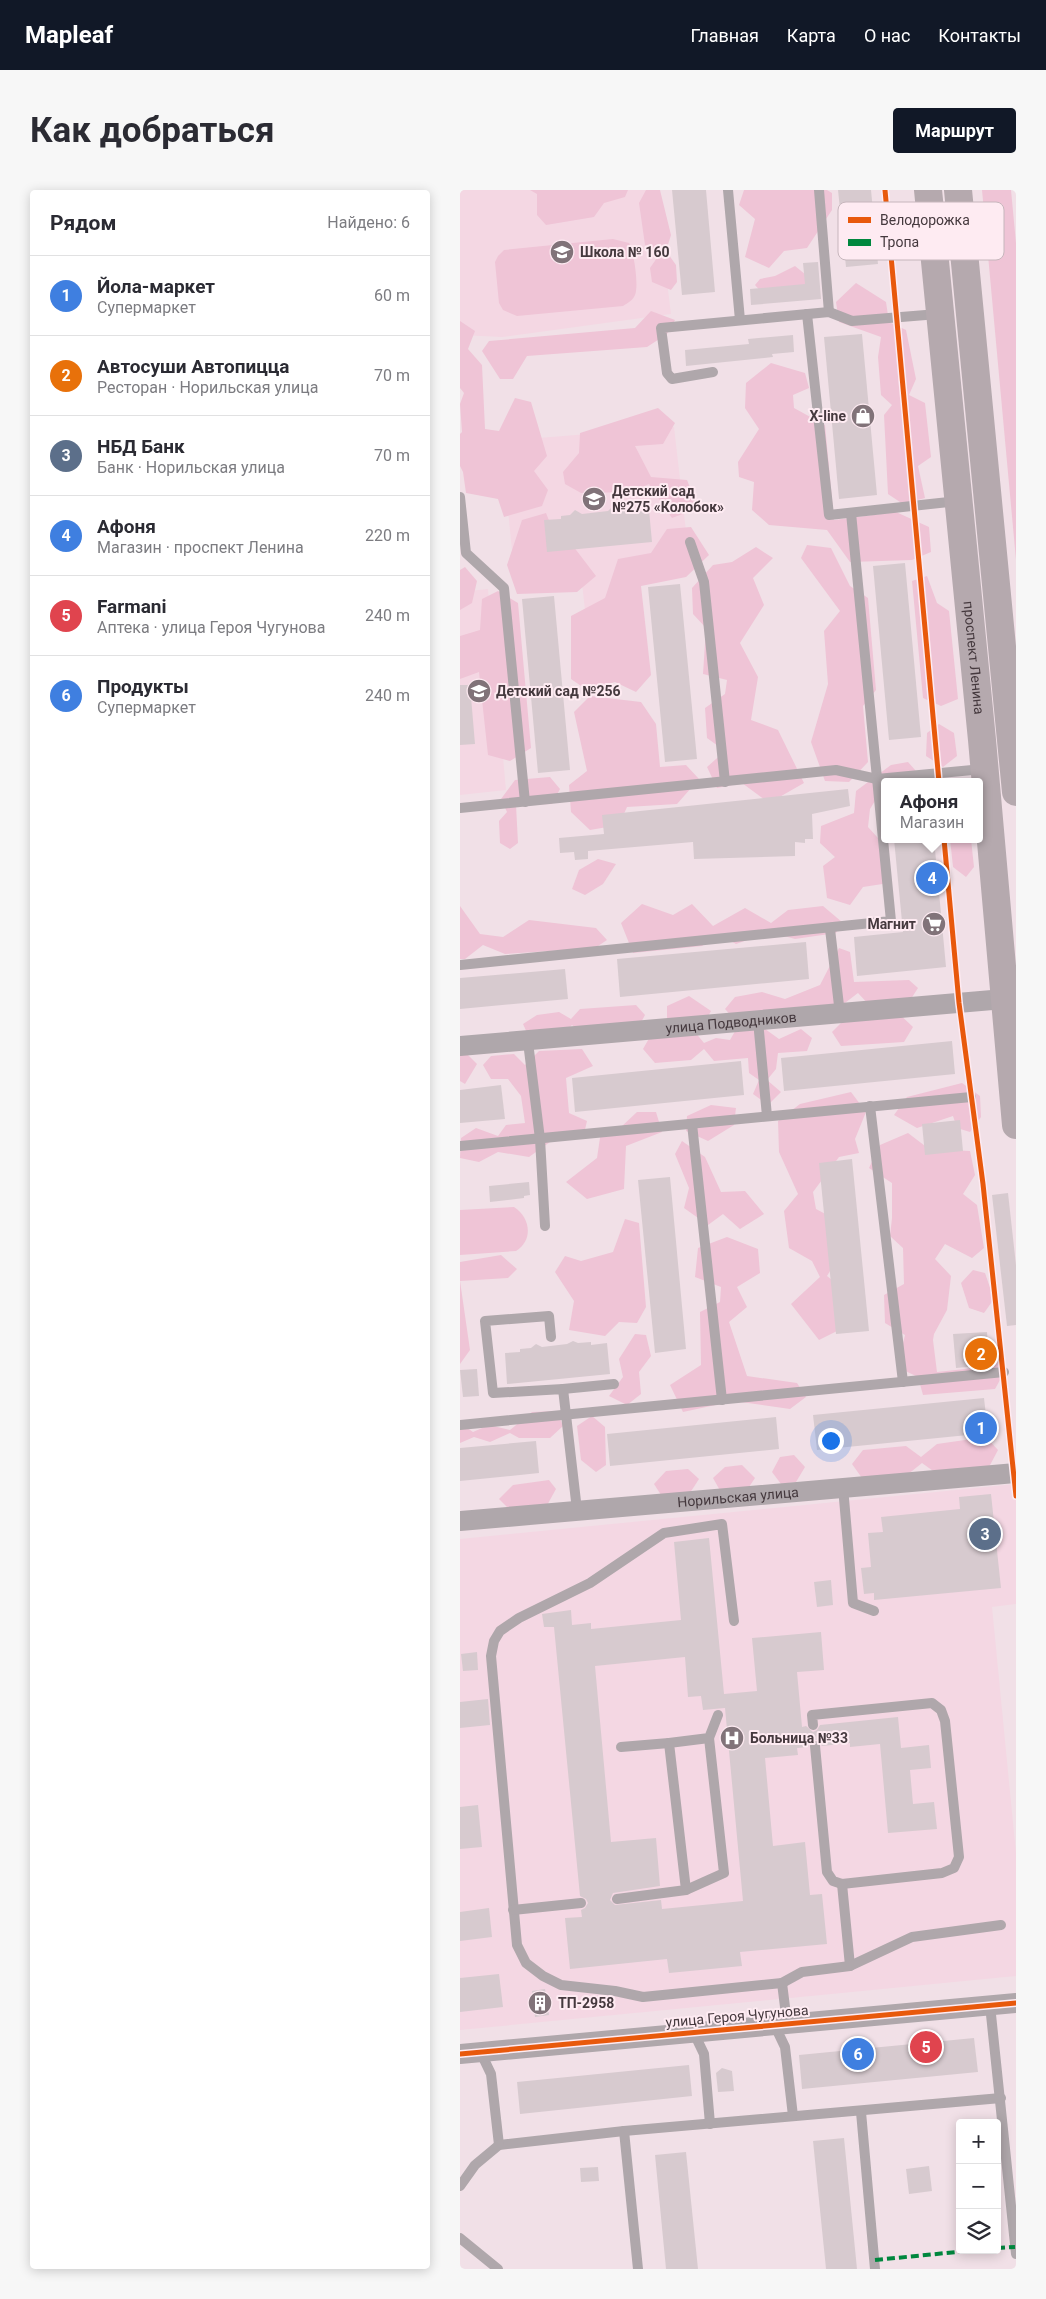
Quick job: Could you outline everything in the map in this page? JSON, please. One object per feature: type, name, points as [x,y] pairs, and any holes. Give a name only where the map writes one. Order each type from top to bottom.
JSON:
[{"type":"main road","name":"проспект Ленина","points":[[935,260],[959,501],[1016,1125]]},
{"type":"main road","name":"проспект Ленина","points":[[965,260],[1016,792]]},
{"type":"street","name":"улица Подводников","points":[[460,1046],[528,1042],[1004,999]]},
{"type":"street","name":"Норильская улица","points":[[460,1520],[1016,1473]]},
{"type":"street","name":"улица Героя Чугунова","points":[[460,2054],[693,2031],[1016,2003]]},
{"type":"lane","points":[[728,190],[740,320]]},
{"type":"lane","points":[[819,190],[829,312]]},
{"type":"lane","points":[[713,372],[672,379],[667,373],[661,328],[829,312],[852,321],[940,314]]},
{"type":"lane","points":[[807,314],[829,515],[959,501]]},
{"type":"lane","points":[[460,497],[466,553],[504,588],[524,802]]},
{"type":"lane","points":[[851,513],[881,820]]},
{"type":"lane","points":[[690,542],[704,582],[725,782]]},
{"type":"lane","points":[[888,778],[984,769]]},
{"type":"lane","points":[[460,808],[836,770],[881,779]]},
{"type":"lane","points":[[460,964],[830,929],[891,921],[883,843]]},
{"type":"lane","points":[[830,929],[840,1014]]},
{"type":"lane","points":[[758,1021],[767,1116]]},
{"type":"lane","points":[[528,1042],[540,1139],[545,1226]]},
{"type":"lane","points":[[460,1146],[971,1096]]},
{"type":"lane","points":[[870,1106],[903,1382]]},
{"type":"lane","points":[[692,1124],[722,1400]]},
{"type":"lane","points":[[551,1337],[549,1316],[485,1321],[493,1393],[614,1384]]},
{"type":"lane","points":[[460,1425],[1004,1372]]},
{"type":"lane","points":[[563,1389],[577,1510]]},
{"type":"lane","points":[[843,1487],[853,1603],[874,1611]]},
{"type":"lane","points":[[734,1621],[722,1524],[664,1533],[590,1583],[520,1618],[500,1631],[494,1641],[491,1656],[513,1910],[517,1945],[526,1963],[543,1976],[561,1985],[616,1991],[642,1997],[782,1983],[802,1972],[850,1966],[912,1937],[1002,1924]]},
{"type":"lane","points":[[813,1726],[812,1715],[932,1703],[941,1710],[945,1721],[960,1856],[954,1868],[942,1873],[842,1884],[832,1881],[827,1872],[815,1746]]},
{"type":"lane","points":[[617,1899],[686,1890],[724,1873],[709,1738],[718,1715]]},
{"type":"lane","points":[[621,1747],[709,1738]]},
{"type":"lane","points":[[669,1743],[686,1890]]},
{"type":"lane","points":[[842,1884],[850,1966]]},
{"type":"lane","points":[[513,1910],[581,1903]]},
{"type":"lane","points":[[782,1983],[780,2024],[785,2047],[793,2116]]},
{"type":"lane","points":[[990,2005],[1016,2254]]},
{"type":"lane","points":[[693,2031],[704,2054],[710,2124]]},
{"type":"lane","points":[[480,2051],[491,2074],[499,2145]]},
{"type":"lane","points":[[460,2186],[476,2165],[499,2145],[624,2131],[861,2112],[1001,2098]]},
{"type":"lane","points":[[861,2112],[876,2269]]},
{"type":"lane","points":[[624,2131],[638,2269]]},
{"type":"lane","points":[[460,2238],[498,2269]]},
{"type":"shaded area","name":"Школа № 160","points":[[460,190],[656,190],[671,314],[502,337],[460,335]]},
{"type":"shaded area","points":[[530,190],[628,190],[625,197],[604,203],[594,217],[546,225],[537,215],[537,194]]},
{"type":"shaded area","points":[[646,190],[660,190],[671,235],[666,251],[676,265],[677,282],[671,290],[652,282],[650,268],[659,255],[645,245],[639,203]]},
{"type":"shaded area","points":[[744,190],[827,190],[832,193],[832,210],[807,248],[784,251],[769,268],[745,257],[755,219],[739,205]]},
{"type":"shaded area","points":[[982,190],[1011,190],[1016,243],[1016,560],[988,260],[1004,260],[1004,202],[983,202]]},
{"type":"shaded area","points":[[613,239],[629,243],[633,254],[636,291],[633,298],[627,304],[623,306],[517,316],[503,310],[499,303],[495,262],[504,250]]},
{"type":"shaded area","points":[[795,266],[811,279],[794,296],[765,296],[755,285],[760,279],[775,276]]},
{"type":"shaded area","points":[[856,283],[886,302],[889,322],[906,330],[916,379],[909,395],[925,403],[931,457],[918,466],[925,498],[903,504],[888,494],[884,415],[892,405],[881,395],[878,357],[881,337],[839,322],[836,302]]},
{"type":"shaded area","points":[[651,311],[675,320],[667,334],[647,347],[527,356],[513,379],[500,379],[482,351],[489,341],[635,328]]},
{"type":"shaded area","points":[[460,321],[475,331],[468,349],[482,365],[485,429],[499,431],[515,398],[531,402],[547,456],[534,471],[548,490],[542,506],[504,517],[498,499],[466,493],[463,472],[460,466],[460,434],[462,432],[460,404],[464,393],[460,388]]},
{"type":"shaded area","points":[[771,363],[805,373],[809,388],[793,395],[794,408],[825,425],[834,520],[896,512],[929,527],[931,552],[912,560],[850,562],[827,530],[769,525],[752,510],[754,482],[739,477],[738,462],[759,429],[745,408],[746,383]]},
{"type":"shaded area","points":[[658,408],[675,423],[663,444],[635,446],[651,477],[687,480],[698,508],[672,518],[649,484],[632,492],[581,493],[565,484],[563,472],[579,453],[580,433]]},
{"type":"shaded area","name":"Детский сад №275 «Колобок»","points":[[674,427],[689,557],[621,564],[625,606],[585,610],[580,565],[514,570],[501,441]]},
{"type":"shaded area","points":[[546,513],[556,538],[570,542],[596,576],[577,592],[517,594],[507,565],[522,520]]},
{"type":"shaded area","points":[[691,527],[709,555],[686,577],[641,586],[651,675],[636,692],[615,682],[587,690],[571,679],[571,616],[605,598],[618,559],[651,553],[667,529]]},
{"type":"shaded area","points":[[807,545],[831,548],[850,586],[868,598],[876,690],[863,706],[868,762],[849,782],[825,781],[811,742],[828,684],[824,631],[840,611],[801,558]]},
{"type":"shaded area","points":[[756,547],[773,558],[753,578],[764,605],[740,643],[758,677],[751,720],[778,730],[804,783],[769,803],[742,783],[717,788],[707,767],[725,751],[707,738],[705,708],[725,694],[727,680],[703,674],[706,628],[693,614],[692,588],[713,565],[732,562]]},
{"type":"shaded area","points":[[465,567],[477,581],[472,603],[460,610],[460,570]]},
{"type":"shaded area","points":[[927,576],[937,603],[949,611],[958,699],[941,706],[923,698],[912,581]]},
{"type":"shaded area","name":"Детский сад №256","points":[[488,589],[506,790],[460,795],[460,592]]},
{"type":"shaded area","points":[[498,591],[518,603],[531,748],[510,761],[488,755],[479,672],[460,679],[460,636],[480,630],[482,599]]},
{"type":"shaded area","points":[[590,696],[641,702],[656,724],[660,767],[686,765],[699,779],[677,804],[627,807],[619,825],[590,830],[571,812],[569,785],[587,771],[574,712]]},
{"type":"shaded area","points":[[939,724],[954,733],[957,756],[943,767],[926,756],[927,733]]},
{"type":"shaded area","points":[[908,762],[922,778],[881,778],[881,791],[870,809],[868,827],[887,848],[889,883],[863,887],[850,905],[827,898],[823,866],[835,857],[820,843],[821,826],[854,813],[856,791],[891,765]]},
{"type":"shaded area","points":[[550,777],[560,789],[552,804],[516,805],[518,843],[510,849],[500,843],[499,821],[507,812],[501,799],[515,780]]},
{"type":"shaded area","points":[[950,843],[971,843],[974,867],[966,877],[953,867]]},
{"type":"shaded area","points":[[598,859],[616,864],[603,884],[585,895],[572,889],[579,870]]},
{"type":"shaded area","points":[[642,904],[673,915],[692,904],[713,926],[745,908],[771,923],[788,910],[823,906],[842,922],[836,933],[795,939],[770,932],[736,944],[718,934],[702,946],[633,953],[621,923]]},
{"type":"shaded area","points":[[460,906],[480,934],[503,937],[529,920],[596,928],[607,940],[595,948],[505,954],[483,945],[465,959],[460,959]]},
{"type":"shaded area","points":[[839,948],[850,952],[854,982],[909,980],[918,988],[909,1002],[870,1006],[858,993],[833,1012],[735,1020],[725,1009],[735,997],[762,992],[785,999],[820,985]]},
{"type":"shaded area","points":[[689,996],[711,1011],[705,1022],[667,1021],[667,1006]]},
{"type":"shaded area","points":[[636,1005],[645,1015],[638,1028],[581,1032],[572,1025],[563,1034],[528,1035],[523,1024],[537,1015],[559,1012],[571,1019],[580,1009]]},
{"type":"shaded area","points":[[897,1012],[913,1027],[904,1042],[841,1046],[832,1032],[847,1017]]},
{"type":"shaded area","points":[[738,1026],[761,1026],[779,1039],[801,1029],[812,1038],[807,1051],[778,1053],[776,1069],[767,1080],[781,1092],[768,1105],[753,1094],[759,1080],[749,1073],[748,1058],[714,1061],[704,1049],[691,1060],[655,1063],[643,1049],[651,1035],[695,1032],[704,1043],[716,1038],[730,1040]]},
{"type":"shaded area","points":[[582,1049],[593,1066],[566,1078],[569,1113],[587,1121],[583,1138],[550,1142],[529,1157],[498,1152],[479,1162],[460,1158],[461,1138],[476,1128],[498,1136],[506,1125],[525,1123],[521,1096],[508,1079],[491,1079],[483,1065],[491,1056],[514,1054],[525,1065],[539,1051]]},
{"type":"shaded area","points":[[466,1053],[477,1064],[465,1084],[460,1081],[460,1056]]},
{"type":"shaded area","points":[[962,1083],[980,1096],[981,1117],[970,1132],[957,1128],[953,1116],[917,1128],[894,1115],[907,1097]]},
{"type":"shaded area","points":[[851,1092],[866,1112],[855,1139],[859,1153],[839,1157],[813,1192],[816,1209],[833,1218],[836,1261],[827,1276],[851,1296],[853,1323],[819,1340],[791,1304],[820,1277],[812,1261],[789,1248],[784,1211],[798,1194],[779,1152],[778,1121],[800,1104]]},
{"type":"shaded area","points":[[711,1105],[736,1108],[734,1125],[708,1141],[686,1131],[687,1116]]},
{"type":"shaded area","points":[[637,1112],[656,1112],[662,1132],[626,1146],[624,1189],[587,1199],[566,1182],[597,1158],[601,1131],[620,1128]]},
{"type":"shaded area","points":[[908,1133],[929,1149],[970,1151],[975,1175],[963,1194],[977,1205],[984,1248],[972,1258],[945,1244],[935,1259],[951,1276],[947,1310],[934,1334],[933,1340],[937,1372],[993,1366],[998,1347],[1000,1380],[995,1389],[923,1395],[918,1377],[897,1367],[905,1335],[885,1323],[884,1295],[904,1284],[903,1248],[890,1236],[892,1183],[869,1168],[880,1145]]},
{"type":"shaded area","points":[[682,1141],[705,1157],[721,1192],[745,1191],[764,1214],[740,1229],[723,1214],[708,1225],[684,1208],[689,1188],[675,1154]]},
{"type":"shaded area","points":[[514,1207],[524,1217],[528,1229],[526,1241],[522,1246],[516,1251],[460,1255],[460,1210]]},
{"type":"shaded area","points":[[625,1219],[639,1223],[646,1307],[637,1323],[619,1322],[605,1336],[569,1330],[574,1301],[555,1272],[565,1256],[581,1261],[613,1252]]},
{"type":"shaded area","points":[[727,1237],[758,1249],[760,1273],[737,1287],[747,1307],[729,1322],[747,1376],[797,1383],[806,1397],[790,1409],[734,1401],[683,1412],[670,1385],[701,1365],[700,1312],[720,1302],[721,1287],[695,1277],[698,1248]]},
{"type":"shaded area","points":[[501,1255],[517,1269],[508,1278],[460,1281],[460,1262]]},
{"type":"shaded area","points":[[973,1270],[985,1273],[994,1299],[984,1313],[969,1308],[961,1283]]},
{"type":"shaded area","points":[[460,1281],[470,1350],[460,1364]]},
{"type":"shaded area","points":[[635,1334],[646,1335],[651,1356],[639,1372],[641,1394],[627,1405],[609,1396],[623,1377],[619,1359]]},
{"type":"shaded area","points":[[557,1411],[563,1426],[550,1438],[519,1438],[510,1433],[490,1442],[474,1437],[460,1443],[460,1423],[473,1432],[489,1425],[510,1430],[532,1412]]},
{"type":"shaded area","points":[[592,1416],[605,1427],[606,1465],[596,1472],[581,1460],[577,1426]]},
{"type":"shaded area","points":[[986,1437],[998,1450],[989,1467],[936,1473],[922,1463],[907,1475],[862,1478],[852,1464],[863,1450],[906,1446],[921,1457],[937,1444]]},
{"type":"shaded area","points":[[794,1455],[805,1467],[796,1482],[781,1484],[772,1472],[780,1457]]},
{"type":"shaded area","points":[[742,1465],[755,1478],[747,1490],[722,1494],[713,1478],[725,1467]]},
{"type":"shaded area","points":[[688,1469],[699,1479],[688,1496],[663,1498],[654,1484],[666,1471]]},
{"type":"shaded area","points":[[549,1480],[556,1489],[545,1509],[512,1512],[499,1499],[513,1485]]},
{"type":"shaded area","name":"Больница №33","points":[[1016,1484],[1016,1604],[992,1607],[1016,1853],[1016,1976],[460,2030],[460,1539]]},
{"type":"building","points":[[672,190],[706,190],[715,292],[682,295]]},
{"type":"building","points":[[838,190],[871,190],[872,202],[839,202]]},
{"type":"building","points":[[845,260],[878,260],[878,264],[846,267]]},
{"type":"building","points":[[818,262],[821,299],[751,305],[750,289],[805,284],[803,263]]},
{"type":"building","points":[[862,334],[877,495],[839,499],[824,337]]},
{"type":"building","points":[[793,335],[794,352],[772,354],[773,357],[686,366],[685,350],[749,344],[748,339]]},
{"type":"building","points":[[613,506],[619,510],[633,509],[633,512],[649,510],[652,542],[547,552],[544,520],[561,519],[561,516],[570,515],[575,510],[582,514],[608,511]]},
{"type":"building","points":[[905,563],[921,737],[889,740],[873,566]]},
{"type":"building","points":[[680,584],[697,759],[665,762],[648,587]]},
{"type":"building","points":[[554,596],[570,770],[538,773],[522,599]]},
{"type":"building","points":[[460,685],[470,685],[475,744],[460,745]]},
{"type":"building","points":[[848,789],[850,806],[812,814],[813,839],[805,839],[805,843],[795,842],[795,856],[694,859],[693,842],[588,851],[588,859],[575,860],[574,852],[560,853],[559,838],[604,834],[602,815]]},
{"type":"building","points":[[894,843],[934,843],[946,967],[857,976],[854,937],[903,932]]},
{"type":"building","points":[[806,942],[809,979],[620,997],[617,959]]},
{"type":"building","points":[[565,969],[568,999],[460,1009],[460,978]]},
{"type":"building","points":[[952,1041],[955,1074],[784,1091],[781,1058]]},
{"type":"building","points":[[741,1061],[744,1095],[575,1112],[572,1078]]},
{"type":"building","points":[[501,1085],[505,1119],[460,1123],[460,1090]]},
{"type":"building","points":[[960,1120],[963,1151],[925,1155],[922,1124]]},
{"type":"building","points":[[852,1159],[869,1331],[836,1334],[819,1163]]},
{"type":"building","points":[[670,1177],[686,1349],[655,1353],[638,1180]]},
{"type":"building","points":[[529,1182],[530,1195],[524,1196],[524,1198],[490,1202],[489,1186]]},
{"type":"building","points":[[1008,1193],[1016,1265],[1016,1325],[1007,1326],[992,1195]]},
{"type":"building","points":[[987,1332],[989,1365],[956,1368],[953,1334]]},
{"type":"building","points":[[573,1341],[578,1343],[591,1342],[591,1345],[607,1343],[610,1374],[507,1384],[505,1353],[520,1352],[520,1349],[531,1348],[536,1344],[542,1347],[567,1344]]},
{"type":"building","points":[[477,1369],[479,1396],[463,1397],[460,1370]]},
{"type":"building","points":[[984,1398],[988,1433],[817,1450],[813,1415]]},
{"type":"building","points":[[776,1417],[779,1449],[610,1466],[607,1434]]},
{"type":"building","points":[[536,1441],[539,1473],[460,1481],[460,1448]]},
{"type":"building","points":[[991,1494],[1001,1588],[874,1600],[874,1593],[864,1594],[861,1568],[871,1567],[868,1533],[883,1532],[881,1517],[960,1509],[959,1497]]},
{"type":"building","points":[[709,1538],[724,1694],[757,1691],[752,1638],[821,1632],[824,1670],[797,1672],[802,1727],[806,1726],[813,1732],[820,1725],[898,1717],[901,1748],[929,1745],[931,1768],[910,1770],[913,1804],[934,1802],[937,1829],[888,1833],[880,1744],[850,1747],[850,1743],[822,1746],[818,1740],[811,1740],[808,1747],[797,1748],[798,1755],[765,1758],[773,1846],[805,1842],[810,1895],[822,1894],[827,1944],[740,1952],[742,1966],[669,1973],[667,1959],[570,1969],[565,1918],[582,1917],[581,1910],[588,1903],[586,1899],[580,1896],[554,1627],[544,1627],[542,1614],[571,1610],[572,1625],[591,1623],[591,1629],[681,1620],[674,1542]],"holes":[[[685,1657],[688,1697],[701,1696],[703,1710],[725,1708],[743,1901],[662,1909],[661,1900],[615,1905],[610,1900],[613,1893],[660,1886],[656,1838],[611,1842],[595,1666]]]},
{"type":"building","points":[[831,1580],[833,1605],[817,1607],[814,1582]]},
{"type":"building","points":[[477,1652],[478,1670],[463,1671],[461,1654]]},
{"type":"building","points":[[488,1699],[490,1725],[460,1728],[460,1702]]},
{"type":"building","points":[[478,1805],[482,1847],[460,1849],[460,1807]]},
{"type":"building","points":[[489,1908],[492,1937],[460,1941],[460,1912]]},
{"type":"building","points":[[499,1974],[503,2007],[460,2012],[460,1978]]},
{"type":"building","name":"ТП-2958","points":[[545,1989],[549,2015],[535,2017],[532,1991]]},
{"type":"building","points":[[974,2038],[978,2072],[802,2089],[799,2055]]},
{"type":"building","points":[[689,2065],[692,2096],[520,2114],[517,2082]]},
{"type":"building","points":[[722,2068],[732,2071],[734,2091],[718,2092],[716,2073]]},
{"type":"building","points":[[844,2138],[857,2269],[826,2269],[813,2141]]},
{"type":"building","points":[[686,2152],[698,2269],[666,2269],[655,2155]]},
{"type":"building","points":[[929,2166],[932,2191],[909,2194],[906,2169]]},
{"type":"building","points":[[598,2167],[599,2181],[581,2182],[580,2168]]},
{"type":"marked path","points":[[1001,2248],[1015,2247]]},
{"type":"marked path","points":[[875,2260],[956,2252]]},
{"type":"cycle path","points":[[885,190],[886,202]]},
{"type":"cycle path","points":[[891,260],[939,778]]},
{"type":"cycle path","points":[[944,843],[959,1003],[983,1184],[1016,1496]]},
{"type":"cycle path","points":[[460,2054],[1016,2003]]},
{"type":"place","name":"Школа № 160","points":[[562,252]]},
{"type":"place","name":"X-line","points":[[863,416]]},
{"type":"place","name":"Детский сад №275 «Колобок»","points":[[594,499]]},
{"type":"place","name":"Детский сад №256","points":[[479,691]]},
{"type":"place","name":"Афоня","points":[[932,878]]},
{"type":"place","name":"Магнит","points":[[934,924]]},
{"type":"place","name":"Автосуши Автопицца","points":[[981,1354]]},
{"type":"place","name":"Йола-маркет","points":[[981,1428]]},
{"type":"place","name":"НБД Банк","points":[[985,1534]]},
{"type":"place","name":"Больница №33","points":[[732,1738]]},
{"type":"place","name":"ТП-2958","points":[[540,2003]]},
{"type":"place","name":"Farmani","points":[[926,2047]]},
{"type":"place","name":"Продукты","points":[[858,2054]]}]
